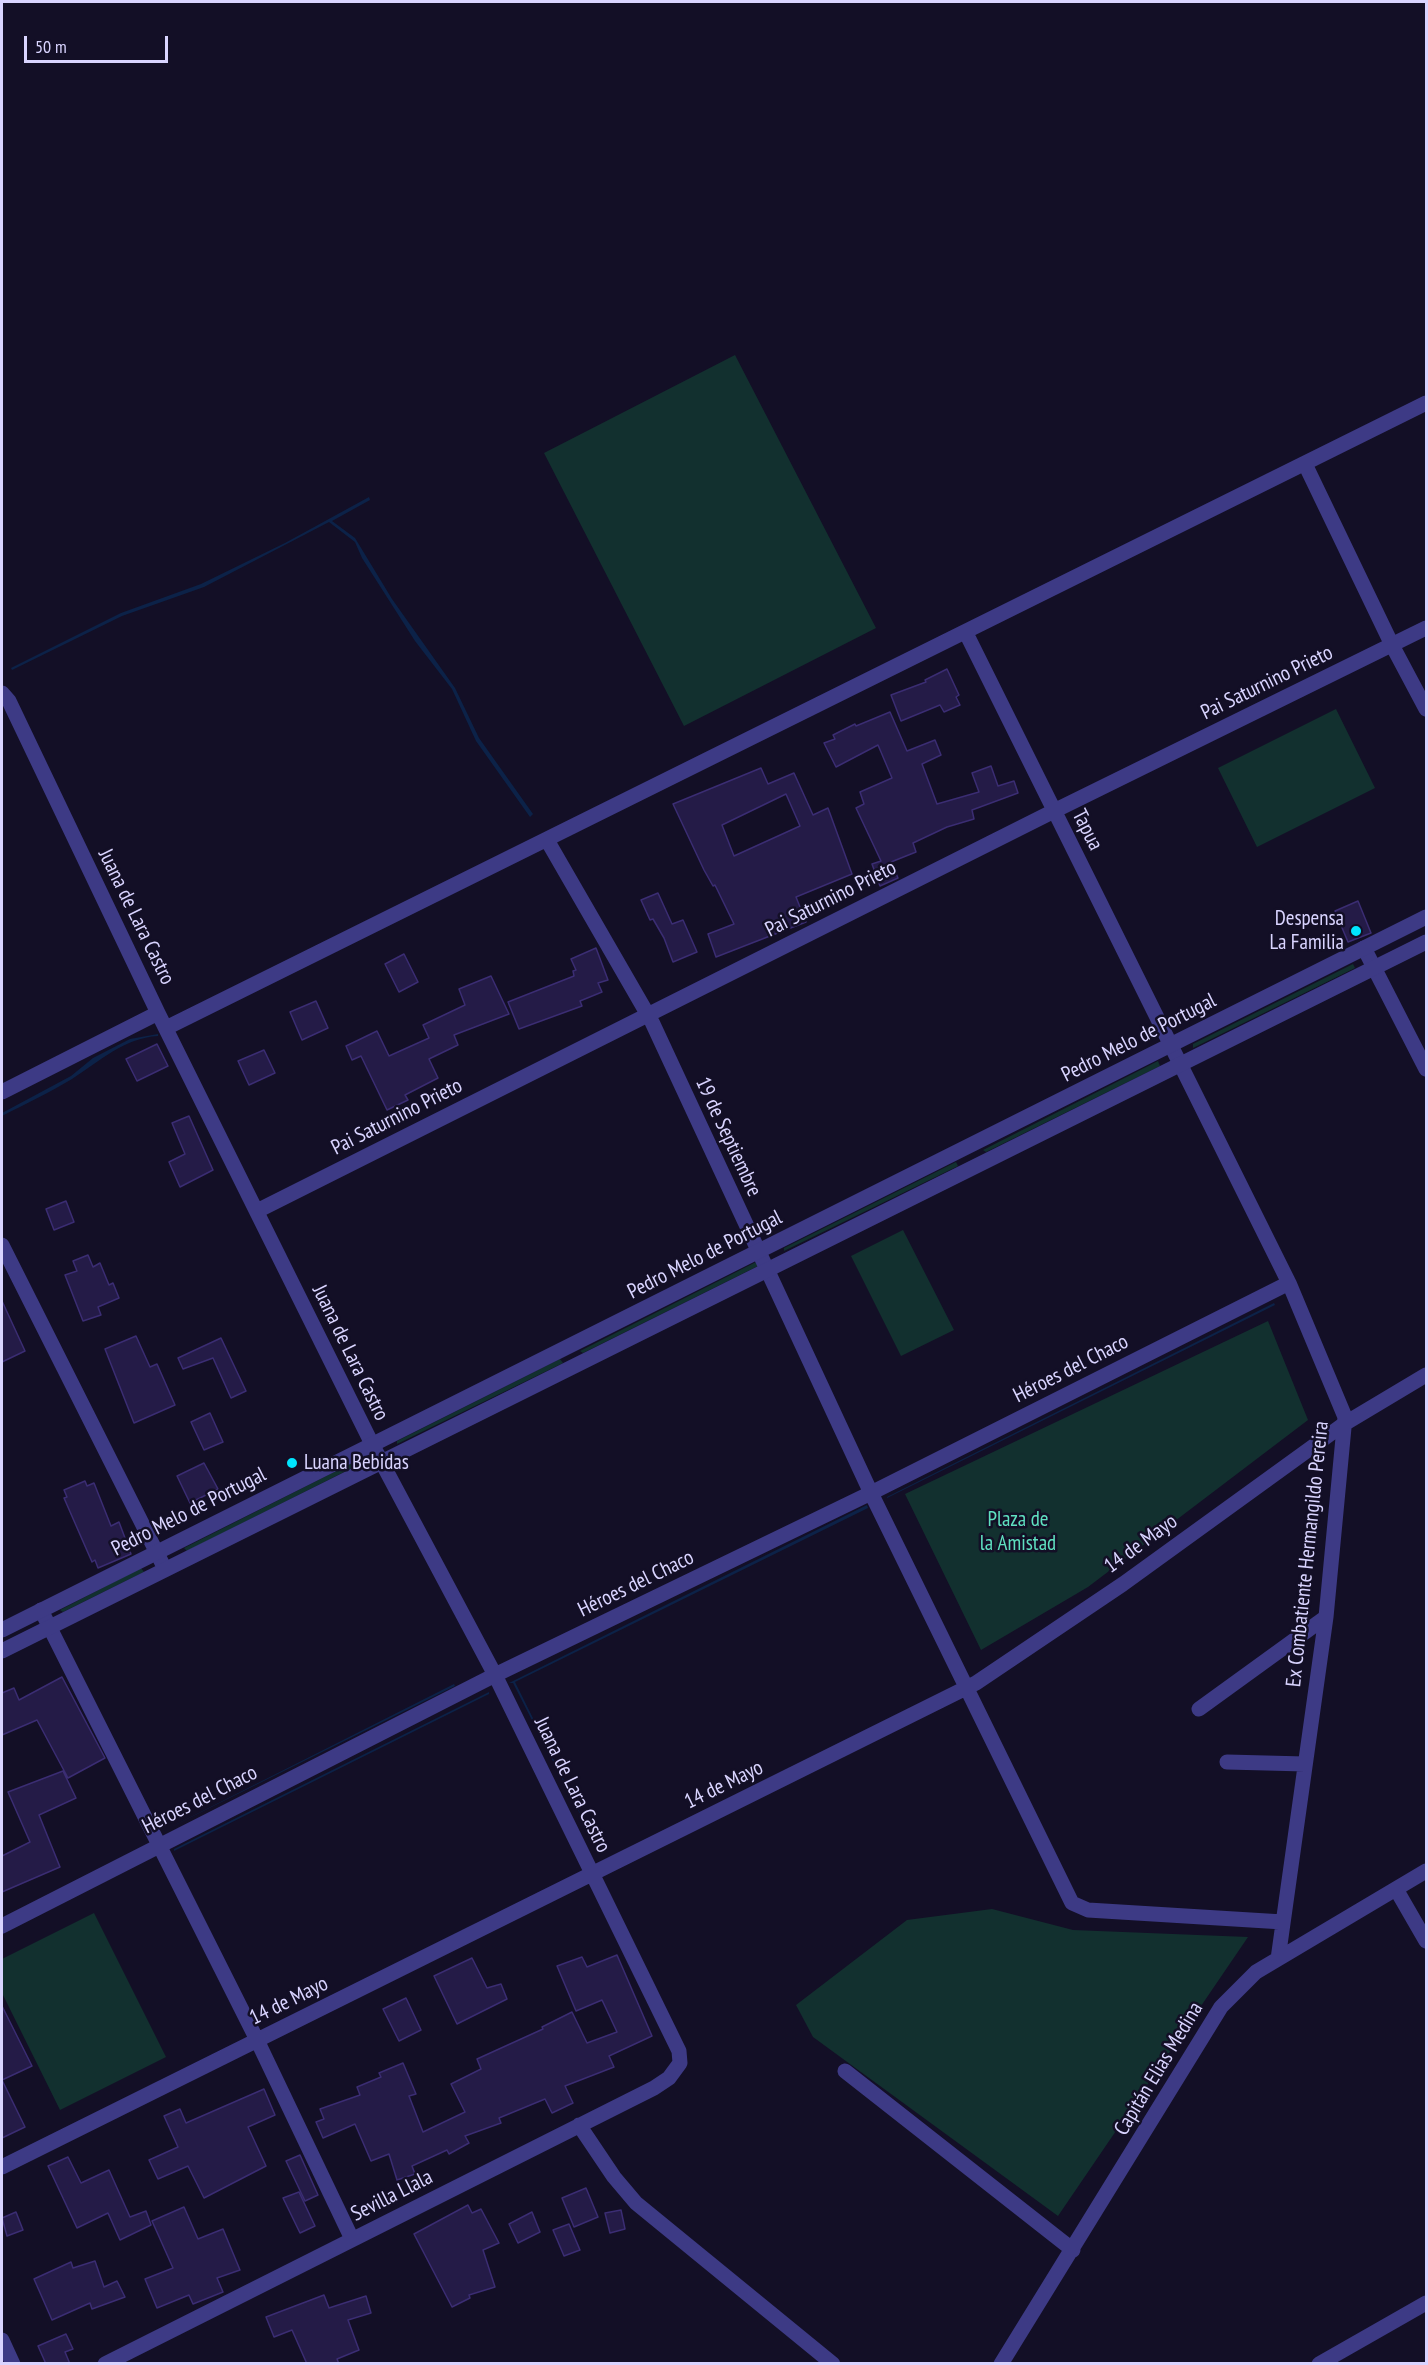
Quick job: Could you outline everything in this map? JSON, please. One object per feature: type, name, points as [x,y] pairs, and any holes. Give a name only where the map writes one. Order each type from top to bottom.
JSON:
[{"type":"street","points":[[166,1028],[1426,403]]},
{"type":"street","points":[[1305,464],[1392,645],[1426,709]]},
{"type":"street","name":"Pai Saturnino Prieto","points":[[256,1211],[1054,811],[1426,628]]},
{"type":"street","name":"Tapua","points":[[966,633],[1172,1044]]},
{"type":"street","name":"Juana de Lara Castro","points":[[5,697],[256,1211],[381,1462],[495,1675],[679,2051]]},
{"type":"street","name":"19 de Septiembre","points":[[547,840],[647,1015],[871,1493],[1072,1903],[1088,1910],[1283,1922]]},
{"type":"street","name":"Pedro Melo de Portugal","points":[[2,1630],[1426,917]]},
{"type":"street","name":"Pedro Melo de Portugal","points":[[2,1651],[1426,942]]},
{"type":"street","points":[[1364,948],[1426,1069]]},
{"type":"street","points":[[2,1092],[158,1013]]},
{"type":"street","name":"Ex Combatiente Hermangildo Pereira","points":[[1172,1044],[1289,1283],[1345,1416],[1326,1617],[1278,1959]]},
{"type":"street","points":[[937,1163],[946,1182]]},
{"type":"street","points":[[2,1245],[165,1569]]},
{"type":"street","name":"Héroes del Chaco","points":[[2,1926],[159,1844],[495,1675],[871,1493],[1289,1283]]},
{"type":"street","name":"14 de Mayo","points":[[2,2167],[967,1688],[1123,1584],[1344,1424],[1426,1375]]},
{"type":"street","points":[[41,1610],[257,2040],[352,2240]]},
{"type":"street","points":[[1199,1709],[1326,1617]]},
{"type":"street","points":[[1227,1762],[1305,1764]]},
{"type":"street","name":"Capitán Elias Medina","points":[[1001,2364],[1221,2007],[1256,1972],[1426,1871]]},
{"type":"street","points":[[1396,1889],[1426,1941]]},
{"type":"street","name":"Sevilla Llala","points":[[105,2364],[579,2126],[669,2078],[680,2063],[679,2051]]},
{"type":"street","points":[[845,2071],[1072,2250]]},
{"type":"street","points":[[579,2126],[614,2177],[636,2203],[833,2364]]},
{"type":"street","points":[[1319,2364],[1426,2304]]},
{"type":"street","points":[[2,2340],[13,2364]]},
{"type":"green space","points":[[735,355],[876,628],[684,726],[544,453]]},
{"type":"green space","points":[[1336,709],[1375,788],[1257,847],[1218,768]]},
{"type":"green space","points":[[1353,964],[1355,968],[1193,1048],[1193,1044]]},
{"type":"green space","points":[[1158,1061],[1160,1066],[986,1152],[983,1150]]},
{"type":"green space","points":[[956,1162],[958,1166],[784,1251],[784,1248]]},
{"type":"green space","points":[[903,1230],[954,1330],[901,1356],[851,1256]]},
{"type":"green space","points":[[756,1262],[758,1266],[583,1353],[580,1351]]},
{"type":"green space","name":"Plaza de la Amistad","points":[[1268,1321],[1308,1420],[1088,1587],[981,1650],[905,1494]]},
{"type":"green space","points":[[560,1359],[563,1363],[397,1444],[397,1441]]},
{"type":"green space","points":[[352,1463],[354,1467],[187,1551],[184,1548]]},
{"type":"green space","points":[[141,1568],[144,1572],[63,1612],[60,1610]]},
{"type":"green space","points":[[992,1909],[1073,1930],[1248,1937],[1058,2216],[813,2037],[796,2005],[907,1920]]},
{"type":"green space","points":[[94,1913],[166,2057],[60,2110],[2,1993],[2,1959]]},
{"type":"water","points":[[369,497],[370,500],[332,521],[355,538],[392,599],[455,688],[479,738],[533,814],[530,817],[476,741],[452,689],[415,641],[362,558],[355,542],[329,522],[204,587],[122,616],[12,670],[11,668],[121,613],[201,584],[285,543]]},
{"type":"water","points":[[158,1034],[158,1036],[123,1046],[72,1079],[2,1116],[2,1113],[71,1076],[93,1058],[130,1039]]},
{"type":"water","points":[[1274,1303],[1275,1305],[887,1498],[887,1497]]},
{"type":"water","points":[[867,1505],[868,1508],[515,1682],[600,1853],[513,1683],[509,1683]]},
{"type":"water","points":[[454,1684],[455,1686],[163,1831]]},
{"type":"water","points":[[489,1692],[489,1694],[174,1851],[174,1849]]},
{"type":"building","points":[[947,669],[959,695],[956,697],[960,705],[944,712],[940,705],[901,721],[891,695],[926,682],[925,680]]},
{"type":"building","points":[[890,712],[907,751],[935,740],[941,755],[922,764],[937,804],[979,792],[972,773],[991,766],[998,786],[1014,781],[1018,793],[972,810],[974,819],[947,827],[913,843],[916,852],[891,862],[898,878],[880,886],[872,864],[881,861],[856,808],[864,804],[860,792],[892,778],[878,745],[836,767],[824,743],[835,739],[833,735],[855,724],[856,726]]},
{"type":"building","points":[[761,768],[768,784],[794,773],[813,815],[828,808],[852,874],[796,897],[806,922],[716,957],[708,934],[734,924],[715,885],[713,886],[704,870],[673,804]],"holes":[[[786,794],[800,826],[734,856],[722,825]]]},
{"type":"building","points":[[658,893],[672,924],[683,920],[697,952],[673,962],[664,938],[653,919],[650,920],[641,900]]},
{"type":"building","points":[[1358,901],[1371,933],[1348,942],[1335,911]]},
{"type":"building","points":[[596,948],[608,980],[598,983],[602,992],[580,1001],[582,1006],[519,1029],[508,1002],[574,976],[573,971],[576,970],[571,959]]},
{"type":"building","points":[[404,954],[418,982],[399,992],[385,964]]},
{"type":"building","points":[[491,976],[509,1014],[454,1035],[458,1045],[429,1059],[438,1078],[405,1095],[408,1100],[387,1110],[361,1056],[352,1060],[346,1046],[377,1031],[389,1056],[429,1038],[423,1025],[465,1005],[459,989]]},
{"type":"building","points":[[316,1001],[328,1028],[302,1040],[290,1012]]},
{"type":"building","points":[[157,1044],[168,1066],[137,1081],[126,1059]]},
{"type":"building","points":[[264,1050],[275,1073],[249,1085],[238,1061]]},
{"type":"building","points":[[189,1116],[213,1170],[180,1187],[169,1162],[185,1154],[172,1123]]},
{"type":"building","points":[[66,1201],[74,1222],[54,1230],[46,1209]]},
{"type":"building","points":[[88,1255],[93,1267],[100,1263],[109,1285],[113,1283],[119,1298],[98,1307],[101,1315],[83,1321],[65,1275],[77,1271],[73,1261]]},
{"type":"building","points":[[2,1301],[25,1351],[2,1362]]},
{"type":"building","points":[[136,1336],[150,1367],[157,1364],[175,1405],[134,1423],[105,1349]]},
{"type":"building","points":[[221,1338],[246,1391],[231,1398],[213,1358],[183,1369],[178,1358]]},
{"type":"building","points":[[210,1413],[223,1442],[204,1450],[191,1422]]},
{"type":"building","points":[[204,1463],[218,1489],[190,1503],[177,1476]]},
{"type":"building","points":[[85,1481],[87,1486],[94,1483],[111,1526],[119,1522],[131,1554],[98,1568],[95,1560],[92,1562],[64,1498],[67,1497],[64,1490]]},
{"type":"building","points":[[62,1677],[105,1758],[68,1778],[37,1720],[2,1735],[2,1693],[14,1688],[19,1700]]},
{"type":"building","points":[[63,1771],[76,1798],[39,1815],[60,1867],[2,1892],[2,1856],[30,1842],[8,1792]]},
{"type":"building","points":[[617,1955],[652,2036],[609,2056],[614,2067],[565,2086],[573,2103],[552,2113],[545,2099],[499,2118],[501,2123],[465,2136],[469,2143],[449,2154],[447,2150],[412,2166],[415,2174],[397,2180],[389,2154],[371,2161],[355,2124],[323,2138],[316,2122],[324,2119],[320,2109],[360,2095],[357,2087],[381,2077],[379,2073],[403,2063],[416,2094],[409,2096],[423,2132],[465,2112],[451,2084],[481,2069],[477,2059],[543,2029],[542,2027],[572,2012],[587,2043],[617,2032],[602,2000],[576,2011],[557,1966],[582,1957],[587,1967]]},
{"type":"building","points":[[472,1958],[487,1988],[501,1984],[507,1999],[457,2024],[434,1976]]},
{"type":"building","points":[[406,1998],[421,2030],[399,2041],[383,2009]]},
{"type":"building","points":[[2,2006],[32,2066],[2,2080]]},
{"type":"building","points":[[2,2080],[25,2127],[2,2138]]},
{"type":"building","points":[[264,2089],[275,2115],[248,2127],[266,2166],[204,2198],[188,2166],[158,2179],[149,2160],[178,2147],[164,2116],[180,2109],[186,2123]]},
{"type":"building","points":[[300,2155],[318,2195],[305,2201],[286,2161]]},
{"type":"building","points":[[68,2157],[81,2183],[109,2170],[130,2217],[146,2211],[151,2225],[120,2240],[108,2213],[77,2228],[48,2166]]},
{"type":"building","points":[[586,2188],[598,2217],[574,2227],[562,2198]]},
{"type":"building","points":[[299,2192],[315,2226],[300,2233],[283,2198]]},
{"type":"building","points":[[468,2205],[472,2213],[481,2209],[499,2243],[483,2250],[495,2287],[469,2295],[470,2298],[452,2307],[414,2234]]},
{"type":"building","points":[[184,2207],[198,2239],[223,2229],[240,2270],[217,2278],[223,2292],[193,2304],[189,2295],[157,2308],[145,2279],[173,2268],[152,2221]]},
{"type":"building","points":[[621,2210],[625,2229],[610,2233],[605,2213]]},
{"type":"building","points":[[16,2212],[23,2230],[7,2236],[2,2218]]},
{"type":"building","points":[[532,2212],[540,2232],[518,2243],[509,2224]]},
{"type":"building","points":[[569,2224],[580,2250],[564,2256],[553,2230]]},
{"type":"building","points":[[95,2261],[104,2287],[117,2281],[125,2297],[92,2309],[90,2303],[52,2320],[34,2279],[71,2262],[73,2268]]},
{"type":"building","points":[[324,2295],[329,2308],[366,2296],[371,2313],[348,2320],[359,2350],[337,2359],[339,2364],[307,2364],[292,2330],[274,2337],[266,2317]]},
{"type":"building","points":[[66,2334],[73,2349],[65,2352],[70,2364],[46,2364],[38,2346]]},
{"type":"place","name":"Despensa La Familia","points":[[1356,931]]},
{"type":"place","name":"Luana Bebidas","points":[[292,1463]]}]
